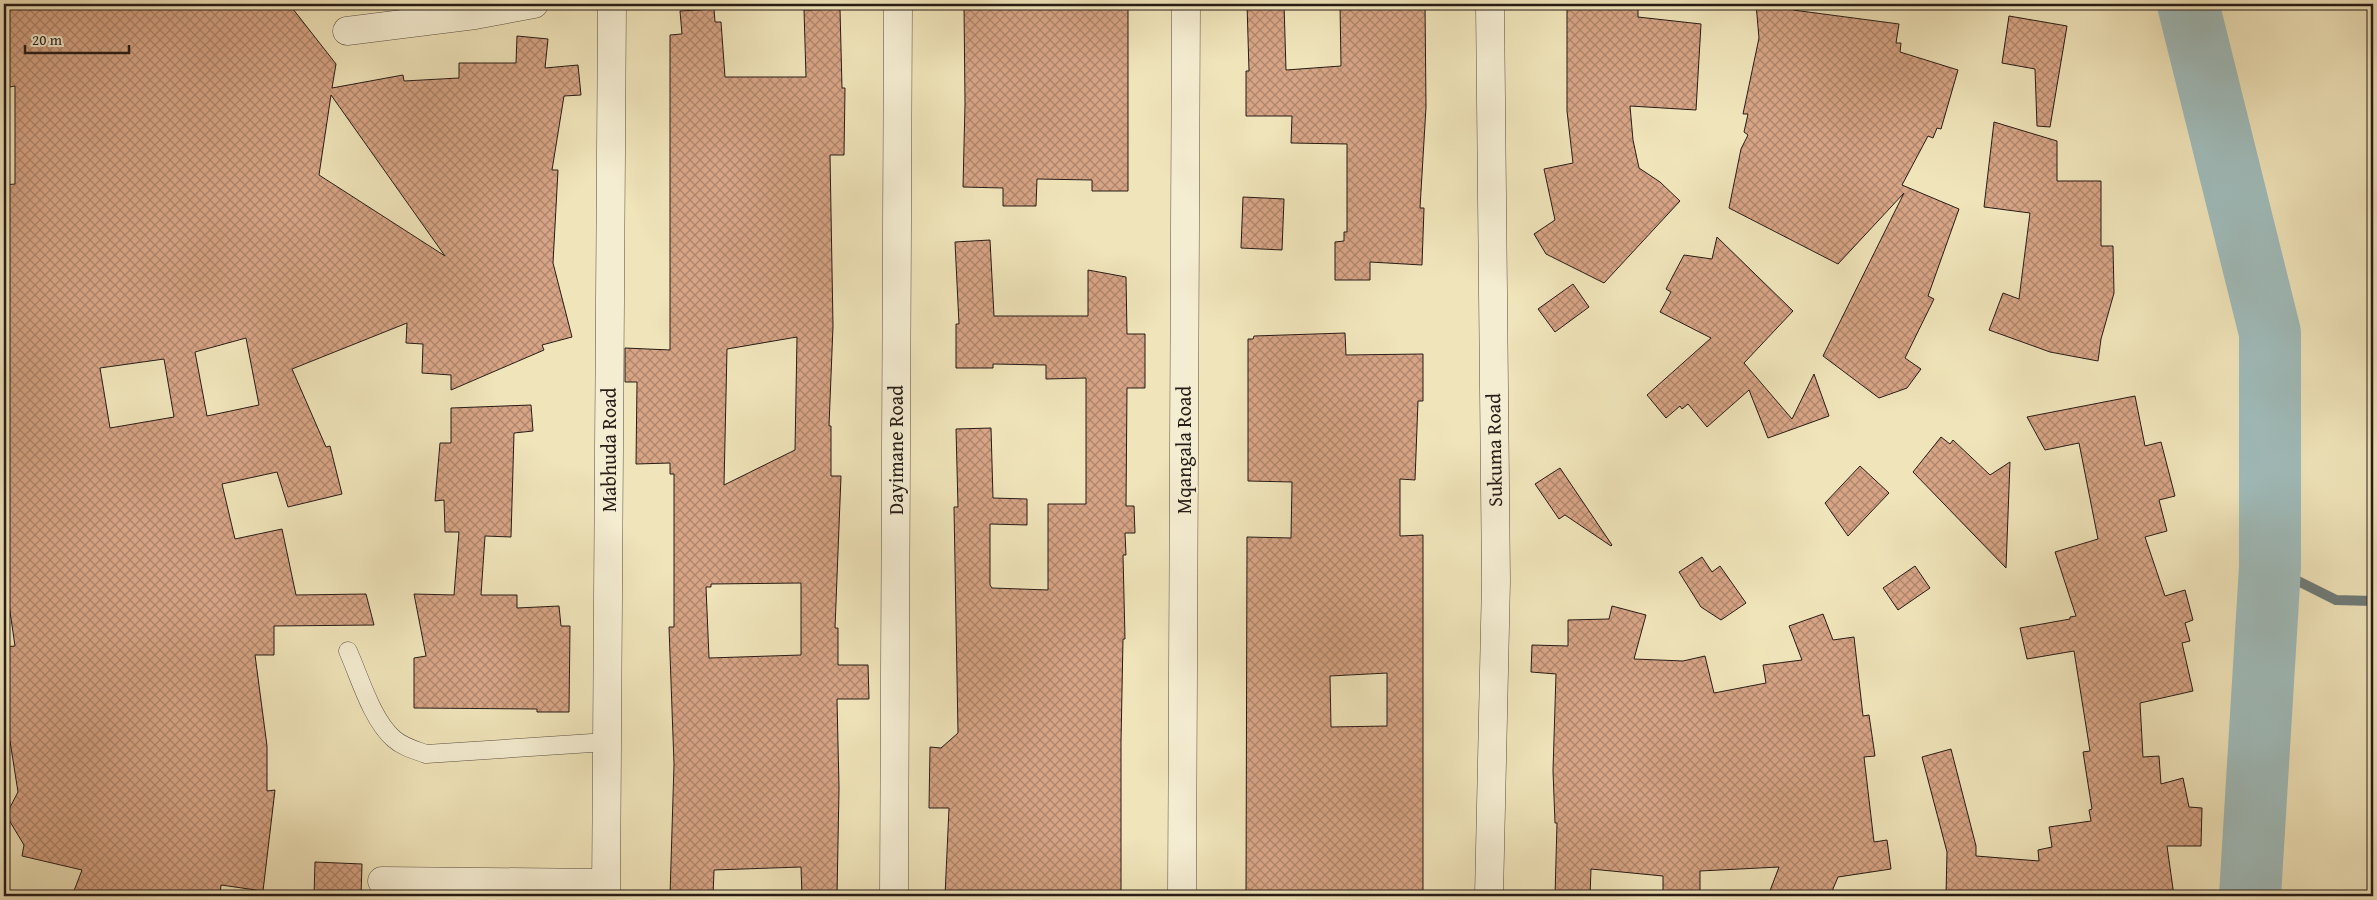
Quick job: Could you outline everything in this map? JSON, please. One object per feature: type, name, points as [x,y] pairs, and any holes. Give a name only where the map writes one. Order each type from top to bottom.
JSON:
[{"type":"street","points":[[347,31],[475,15],[534,4]]},
{"type":"street","name":"Mabhuda Road","points":[[606,890],[612,4]]},
{"type":"street","name":"Dayimane Road","points":[[894,896],[898,4]]},
{"type":"street","name":"Mqangala Road","points":[[1182,896],[1186,4]]},
{"type":"street","name":"Sukuma Road","points":[[1489,896],[1496,581],[1490,4]]},
{"type":"street","points":[[382,881],[606,890]]},
{"type":"lane","points":[[348,651],[378,717],[393,738],[406,747],[426,754],[607,742]]},
{"type":"building","points":[[4,4],[289,4],[336,64],[332,88],[403,75],[404,81],[459,78],[459,63],[516,63],[517,36],[548,39],[545,68],[578,65],[581,95],[564,96],[552,170],[558,170],[553,263],[572,337],[542,345],[544,350],[451,390],[451,375],[422,373],[423,344],[406,343],[407,323],[292,369],[326,447],[330,446],[342,494],[288,507],[277,472],[222,484],[235,539],[282,529],[296,595],[366,594],[374,625],[274,626],[274,655],[255,655],[267,746],[267,791],[275,790],[263,891],[221,885],[220,896],[72,896],[82,870],[22,856],[24,845],[6,815],[18,792],[10,741],[6,741],[6,706],[4,706],[4,647],[15,646],[4,570],[4,185],[15,184],[15,86],[4,88]],"holes":[[[331,95],[445,256],[319,175]],[[246,338],[259,405],[207,416],[195,352]],[[164,359],[174,417],[110,428],[100,368]]]},
{"type":"building","points":[[964,4],[1128,4],[1128,191],[1092,191],[1092,180],[1037,179],[1036,206],[1003,206],[1003,188],[963,187],[965,104]]},
{"type":"building","points":[[1247,4],[1284,4],[1286,70],[1341,66],[1340,4],[1425,4],[1426,107],[1420,208],[1424,208],[1422,265],[1370,262],[1370,280],[1335,280],[1335,242],[1344,241],[1344,232],[1347,232],[1347,144],[1291,143],[1292,116],[1246,116],[1246,71],[1249,71]]},
{"type":"building","points":[[1567,4],[1638,4],[1638,17],[1701,24],[1696,110],[1630,106],[1633,140],[1639,168],[1660,182],[1680,201],[1604,283],[1546,254],[1534,234],[1555,220],[1544,169],[1573,163],[1567,111]]},
{"type":"building","points":[[1756,4],[1792,4],[1793,10],[1899,24],[1896,43],[1901,43],[1900,52],[1958,70],[1941,129],[1937,128],[1933,138],[1928,136],[1902,185],[1959,209],[1928,296],[1934,299],[1905,358],[1921,369],[1907,388],[1879,398],[1823,356],[1904,193],[1838,264],[1729,208],[1741,149],[1748,135],[1744,132],[1748,114],[1743,114],[1759,38]]},
{"type":"building","points":[[714,9],[715,22],[721,22],[725,77],[806,77],[804,10],[840,9],[842,88],[845,88],[844,155],[830,155],[833,326],[829,426],[831,426],[831,476],[841,476],[835,628],[838,628],[838,665],[868,665],[869,699],[837,699],[839,788],[837,896],[802,896],[801,867],[714,870],[713,896],[670,896],[674,764],[669,627],[674,627],[674,474],[670,474],[670,463],[636,464],[637,382],[625,382],[625,348],[670,350],[670,35],[682,34],[680,11]],"holes":[[[797,337],[795,450],[724,485],[727,349]],[[801,583],[801,655],[709,658],[706,587],[711,587],[711,584]]]},
{"type":"building","points":[[2009,16],[2067,26],[2050,127],[2037,126],[2035,69],[2002,63]]},
{"type":"building","points":[[1994,122],[2057,141],[2057,181],[2101,181],[2101,246],[2113,246],[2114,293],[2101,339],[2098,361],[2050,352],[1989,330],[2003,293],[2019,299],[2030,213],[1984,207]]},
{"type":"building","points":[[1243,197],[1284,199],[1282,250],[1241,248]]},
{"type":"building","points":[[1717,237],[1793,311],[1744,363],[1792,419],[1814,374],[1829,416],[1768,438],[1749,390],[1707,427],[1688,404],[1682,409],[1680,406],[1666,418],[1647,395],[1711,338],[1660,312],[1671,292],[1666,289],[1684,255],[1712,259]]},
{"type":"building","points":[[990,240],[994,316],[1088,316],[1088,270],[1126,277],[1127,334],[1145,334],[1145,388],[1127,388],[1126,506],[1134,506],[1135,533],[1125,533],[1126,555],[1123,555],[1125,639],[1123,639],[1121,742],[1121,896],[945,896],[949,808],[929,808],[930,747],[941,748],[958,733],[954,507],[958,507],[956,429],[991,428],[993,498],[1027,499],[1027,525],[990,524],[990,585],[992,588],[1048,590],[1048,504],[1086,504],[1086,378],[1046,379],[1046,365],[993,364],[993,368],[956,368],[956,324],[959,324],[955,242]]},
{"type":"building","points":[[1573,284],[1589,307],[1555,332],[1538,309]]},
{"type":"building","points":[[1345,333],[1346,355],[1423,354],[1423,401],[1418,401],[1415,480],[1400,479],[1400,536],[1423,535],[1423,896],[1246,896],[1247,537],[1291,538],[1292,482],[1248,481],[1248,339],[1253,339],[1254,336]],"holes":[[[1387,673],[1387,726],[1331,727],[1330,676]]]},
{"type":"building","points":[[2135,396],[2145,446],[2161,442],[2175,496],[2159,500],[2167,531],[2145,537],[2165,596],[2185,590],[2193,620],[2185,623],[2190,641],[2182,643],[2193,691],[2140,703],[2143,757],[2159,756],[2161,784],[2183,778],[2189,807],[2202,808],[2201,846],[2167,846],[2174,896],[1946,896],[1947,852],[1922,757],[1951,749],[1976,846],[1976,856],[2039,861],[2038,850],[2052,847],[2049,827],[2091,821],[2089,810],[2092,809],[2083,752],[2090,751],[2074,651],[2027,659],[2020,628],[2070,619],[2070,617],[2076,616],[2055,552],[2098,539],[2079,443],[2045,450],[2027,417]]},
{"type":"building","points":[[531,405],[533,431],[514,433],[511,537],[485,536],[481,595],[517,595],[517,608],[559,606],[561,626],[570,626],[569,712],[537,712],[537,709],[414,708],[414,658],[426,656],[414,594],[454,595],[459,532],[445,532],[444,500],[435,501],[440,443],[451,443],[451,408]]},
{"type":"building","points":[[1941,437],[1950,444],[1953,440],[1990,475],[2010,462],[2006,568],[1913,472]]},
{"type":"building","points":[[1860,466],[1889,493],[1848,536],[1825,503]]},
{"type":"building","points":[[1560,468],[1611,546],[1565,515],[1559,519],[1535,484]]},
{"type":"building","points":[[1702,557],[1712,572],[1720,566],[1746,603],[1721,620],[1701,607],[1679,572]]},
{"type":"building","points":[[1915,566],[1930,588],[1898,610],[1883,588]]},
{"type":"building","points":[[1612,606],[1646,615],[1634,659],[1683,661],[1705,656],[1714,693],[1766,683],[1763,665],[1802,660],[1789,626],[1823,614],[1833,640],[1854,637],[1863,716],[1869,715],[1875,756],[1864,757],[1874,842],[1887,840],[1891,869],[1838,877],[1830,896],[1768,896],[1779,867],[1700,871],[1700,896],[1663,896],[1663,876],[1591,869],[1590,896],[1555,896],[1557,823],[1555,823],[1553,771],[1556,674],[1531,672],[1532,645],[1568,646],[1568,620],[1609,619]]},
{"type":"building","points":[[315,862],[362,864],[361,896],[314,896]]},
{"type":"waterway","points":[[2188,4],[2270,333],[2270,567],[2250,896]]},
{"type":"waterway","points":[[2270,567],[2336,600],[2373,601]]}]
